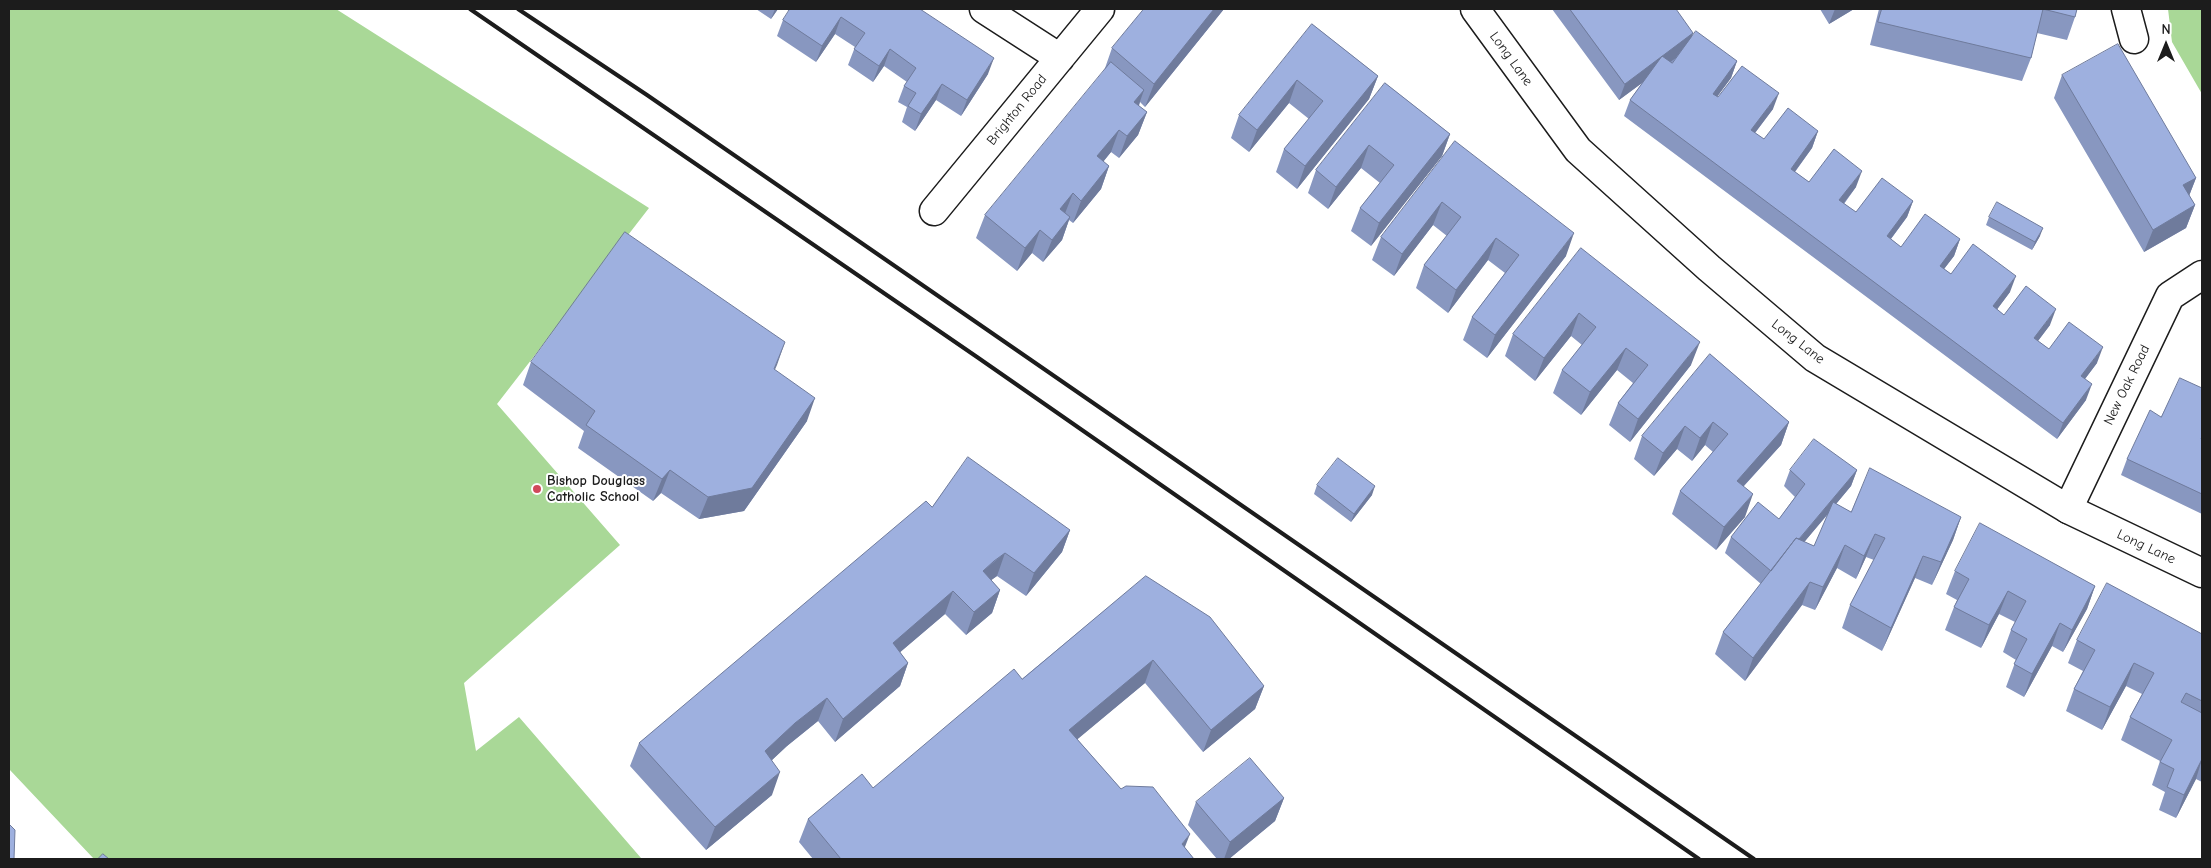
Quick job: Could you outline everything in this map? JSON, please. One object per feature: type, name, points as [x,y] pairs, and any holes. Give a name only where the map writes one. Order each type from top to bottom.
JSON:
[{"type":"street","points":[[984,9],[1060,58]]},
{"type":"street","name":"Brighton Road","points":[[934,211],[1100,9]]},
{"type":"street","name":"Long Lane","points":[[1475,9],[1578,150],[1709,268],[1815,358],[2068,509],[2202,573]]},
{"type":"street","points":[[2126,9],[2134,39]]},
{"type":"street","name":"New Oak Road","points":[[2068,509],[2170,296],[2202,275]]},
{"type":"green space","points":[[9,9],[336,9],[649,208],[497,404],[620,545],[464,683],[476,751],[519,717],[641,858],[94,859],[9,769]]},
{"type":"green space","points":[[2168,9],[2202,9],[2202,94],[2172,42]]},
{"type":"building","points":[[790,9],[920,9],[994,58],[967,100],[942,84],[921,114],[908,106],[916,93],[904,86],[916,68],[890,49],[879,66],[854,49],[865,33],[841,17],[822,46],[783,20]]},
{"type":"building","points":[[1144,9],[1214,9],[1154,84],[1112,48]]},
{"type":"building","points":[[1570,9],[1676,9],[1693,33],[1625,84]]},
{"type":"building","points":[[1882,9],[2043,9],[2031,58],[1878,22]]},
{"type":"building","points":[[2043,9],[2077,9],[2075,17]]},
{"type":"building","points":[[1312,24],[1378,76],[1305,166],[1284,149],[1323,101],[1297,80],[1257,130],[1239,115]]},
{"type":"building","points":[[1696,31],[1737,61],[1713,94],[1718,97],[1742,66],[1779,93],[1751,130],[1764,139],[1788,108],[1818,131],[1791,169],[1809,182],[1834,149],[1862,171],[1839,200],[1856,212],[1882,178],[1913,201],[1887,236],[1901,247],[1925,214],[1960,239],[1940,266],[1951,274],[1973,244],[2016,276],[1993,306],[2004,315],[2026,286],[2056,309],[2034,338],[2049,349],[2069,322],[2103,347],[2081,376],[2092,384],[2063,423],[1630,100],[1662,56],[1672,63]]},
{"type":"building","points":[[2118,44],[2196,178],[2183,185],[2195,205],[2153,230],[2062,75]]},
{"type":"building","points":[[1111,62],[1144,90],[1134,102],[1147,112],[1127,136],[1119,130],[1097,156],[1109,166],[1081,201],[1073,193],[1060,209],[1070,217],[1052,240],[1040,230],[1025,248],[985,215]]},
{"type":"building","points":[[1385,83],[1450,134],[1379,223],[1360,208],[1394,165],[1369,145],[1336,187],[1316,170]]},
{"type":"building","points":[[1455,141],[1574,233],[1495,335],[1472,317],[1519,255],[1496,238],[1456,290],[1424,265],[1461,217],[1442,202],[1402,254],[1381,237]]},
{"type":"building","points":[[1997,202],[2043,228],[2035,242],[1989,217]]},
{"type":"building","points":[[625,232],[785,342],[774,369],[815,398],[752,488],[708,497],[670,470],[662,479],[586,425],[595,411],[531,362]]},
{"type":"building","points":[[1581,248],[1700,342],[1638,419],[1618,403],[1648,365],[1626,348],[1590,392],[1562,370],[1596,327],[1579,313],[1544,358],[1513,334]]},
{"type":"building","points":[[1710,354],[1789,422],[1737,481],[1753,494],[1724,527],[1680,491],[1728,434],[1713,422],[1700,438],[1685,426],[1663,453],[1642,436]]},
{"type":"building","points":[[2180,378],[2202,388],[2202,494],[2127,459],[2150,410],[2161,417]]},
{"type":"building","points":[[1814,439],[1857,470],[1799,539],[1796,538],[1771,571],[1731,537],[1758,502],[1779,519],[1805,484],[1790,470]]},
{"type":"building","points":[[968,457],[1070,530],[1034,573],[1005,553],[994,561],[983,571],[1000,590],[974,612],[953,591],[893,643],[908,663],[843,719],[827,698],[795,723],[765,751],[780,772],[715,827],[639,743],[926,501],[932,507]]},
{"type":"building","points":[[1338,458],[1375,486],[1354,514],[1317,485]]},
{"type":"building","points":[[1870,468],[1961,517],[1941,562],[1923,556],[1891,628],[1850,605],[1885,538],[1875,534],[1864,556],[1845,545],[1823,587],[1810,582],[1753,658],[1723,632],[1796,538],[1814,546],[1833,502],[1851,512]]},
{"type":"building","points":[[1980,523],[2095,586],[2072,630],[2060,623],[2032,674],[2014,664],[2027,639],[2011,630],[2026,601],[2008,591],[1989,625],[1954,607],[1969,579],[1955,571]]},
{"type":"building","points":[[1146,576],[1210,617],[1264,686],[1211,730],[1153,660],[1069,730],[1121,789],[1126,786],[1153,787],[1190,834],[1182,844],[1194,859],[841,859],[808,819],[862,774],[873,788],[1014,669],[1022,679]]},
{"type":"building","points":[[2107,583],[2202,634],[2202,701],[2186,693],[2181,702],[2202,713],[2202,759],[2184,795],[2167,787],[2174,769],[2160,762],[2172,740],[2130,717],[2154,673],[2134,663],[2110,707],[2074,689],[2095,650],[2077,640]]},
{"type":"building","points":[[1250,758],[1284,798],[1230,842],[1196,802]]},
{"type":"building","points":[[9,824],[15,830],[14,859],[9,859]]},
{"type":"building","points":[[103,854],[109,859],[98,859]]},
{"type":"railway","points":[[470,9],[977,357],[1699,859]]},
{"type":"railway","points":[[518,9],[647,95],[1754,859]]},
{"type":"place","name":"Bishop Douglass Catholic School","points":[[537,489]]}]
